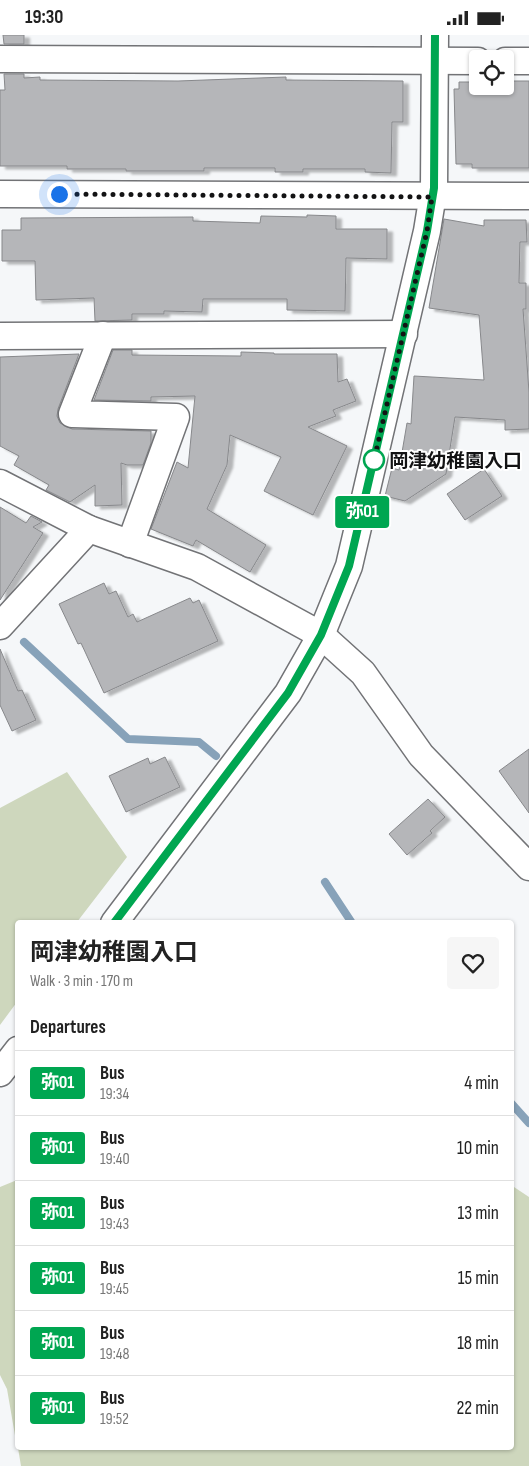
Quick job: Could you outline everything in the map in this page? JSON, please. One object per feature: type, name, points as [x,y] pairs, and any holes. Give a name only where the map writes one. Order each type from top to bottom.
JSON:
[{"type":"street","points":[[116,920],[288,693],[321,635],[349,566],[404,334],[432,197],[435,35]]},
{"type":"street","points":[[0,59],[469,61]]},
{"type":"street","points":[[514,61],[529,61]]},
{"type":"street","points":[[0,194],[529,196]]},
{"type":"street","points":[[0,336],[404,334]]},
{"type":"street","points":[[103,335],[72,414],[176,417],[130,544]]},
{"type":"street","points":[[0,483],[89,529],[197,567],[321,635],[362,673],[421,755],[529,867]]},
{"type":"street","points":[[2,621],[89,529]]},
{"type":"street","points":[[0,1073],[15,1054]]},
{"type":"green space","points":[[67,772],[127,857],[79,920],[15,920],[15,1005],[0,1025],[0,808]]},
{"type":"green space","points":[[15,1181],[15,1435],[7,1389],[0,1375],[0,1187]]},
{"type":"green space","points":[[514,1187],[529,1197],[529,1466],[21,1466],[18,1450],[514,1450]]},
{"type":"building","points":[[3,35],[24,35],[24,44],[4,44]]},
{"type":"building","points":[[4,74],[24,74],[24,78],[40,77],[40,80],[178,81],[286,77],[286,80],[403,81],[403,122],[392,122],[391,173],[365,172],[365,169],[303,169],[303,172],[275,172],[275,168],[204,168],[204,171],[126,171],[126,169],[67,169],[67,166],[0,166],[0,90],[5,90]]},
{"type":"building","points":[[514,81],[529,81],[529,168],[472,168],[472,164],[456,164],[454,89],[459,89],[459,82],[469,82],[469,95],[514,95]]},
{"type":"building","points":[[307,215],[336,216],[336,229],[387,229],[387,259],[346,258],[345,311],[287,310],[287,299],[203,299],[202,312],[164,311],[164,314],[132,314],[132,320],[95,321],[94,298],[36,300],[35,261],[2,261],[2,230],[21,230],[21,218],[193,217],[193,221],[260,223],[261,216],[307,217]]},
{"type":"building","points":[[444,219],[484,226],[484,220],[526,220],[527,242],[520,242],[519,283],[526,283],[526,309],[523,309],[529,392],[529,429],[505,430],[505,420],[455,417],[446,474],[405,501],[385,496],[392,468],[399,470],[407,423],[411,424],[414,376],[484,380],[479,315],[429,308]]},
{"type":"building","points":[[113,350],[132,350],[132,355],[241,356],[241,352],[337,354],[338,382],[347,379],[356,401],[333,410],[336,416],[308,427],[347,446],[313,515],[264,491],[281,457],[230,435],[227,465],[207,509],[266,545],[250,572],[196,540],[193,546],[151,529],[177,462],[188,468],[195,396],[151,397],[151,401],[94,400]]},
{"type":"building","points":[[79,354],[58,409],[57,416],[60,423],[72,429],[151,431],[151,443],[143,465],[121,463],[122,505],[95,506],[95,485],[70,502],[46,490],[49,485],[14,465],[19,456],[0,446],[0,357]]},
{"type":"building","points":[[484,469],[502,496],[465,520],[447,494]]},
{"type":"building","points":[[0,507],[26,523],[31,516],[42,522],[33,527],[43,533],[0,600]]},
{"type":"building","points":[[104,583],[109,594],[116,591],[128,617],[133,614],[137,622],[190,598],[193,603],[199,600],[218,641],[104,693],[81,643],[78,644],[59,604]]},
{"type":"building","points":[[0,649],[18,691],[22,690],[36,720],[12,731],[0,705]]},
{"type":"building","points":[[529,749],[529,813],[499,771]]},
{"type":"building","points":[[165,757],[180,787],[126,812],[109,776],[148,758],[150,764]]},
{"type":"building","points":[[428,799],[445,817],[430,831],[432,833],[407,855],[389,834]]},
{"type":"waterway","points":[[24,642],[128,739],[199,742],[216,756]]},
{"type":"waterway","points":[[325,882],[350,920]]},
{"type":"waterway","points":[[514,1106],[529,1123]]},
{"type":"bus line","name":"弥01","points":[[116,920],[288,693],[321,635],[349,566],[404,334],[427,231],[434,188],[436,124],[435,35]]},
{"type":"place","name":"岡津幼稚園入口","points":[[374,460]]},
{"type":"route","points":[[59,194],[432,197],[427,231],[372,469],[374,460]]}]
